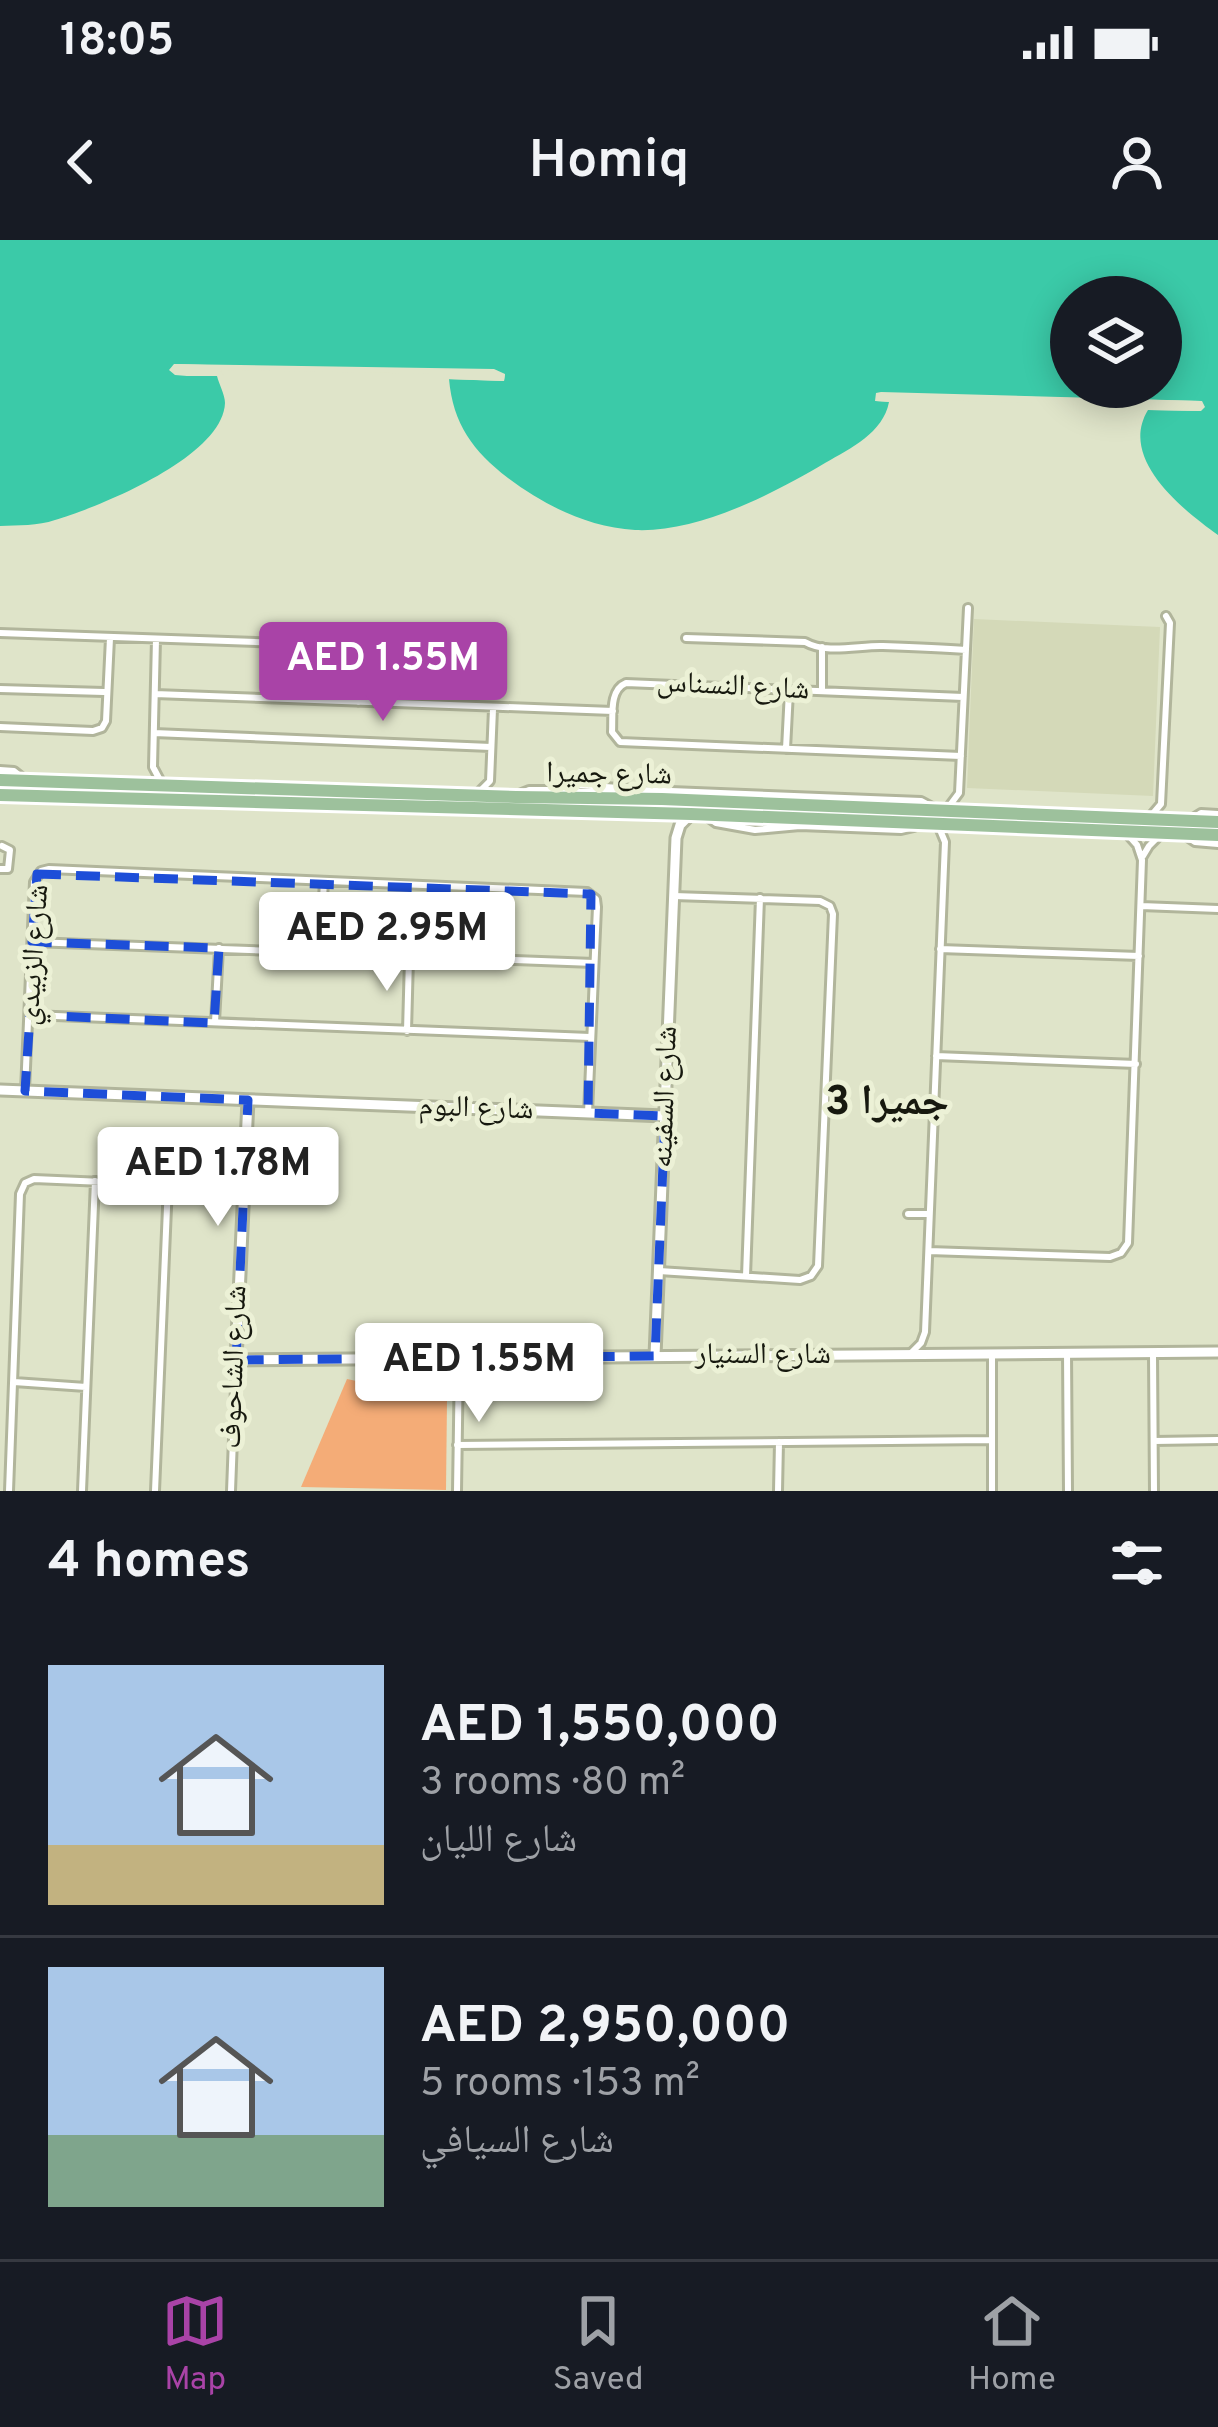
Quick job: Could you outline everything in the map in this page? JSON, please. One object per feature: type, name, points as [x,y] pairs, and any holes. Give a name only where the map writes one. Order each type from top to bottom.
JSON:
[{"type":"main road","name":"شارع جميرا","points":[[0,780],[476,795],[630,805]]},
{"type":"main road","name":"شارع جميرا","points":[[0,795],[662,806],[935,816],[958,823],[1164,832],[1218,818]]},
{"type":"main road","name":"شارع جميرا","points":[[662,806],[691,814],[935,816],[973,812],[1148,819],[1182,824],[1218,839]]},
{"type":"street","points":[[968,608],[959,793],[973,812]]},
{"type":"street","points":[[1148,819],[1161,804],[1171,622],[1166,616]]},
{"type":"street","points":[[0,633],[284,643],[292,653],[290,699]]},
{"type":"street","points":[[0,727],[102,728],[110,636]]},
{"type":"street","points":[[686,638],[965,650]]},
{"type":"street","points":[[156,639],[153,767],[163,784]]},
{"type":"street","points":[[820,691],[822,647]]},
{"type":"street","points":[[358,702],[360,656],[365,648],[485,653],[495,663]]},
{"type":"street","name":"شارع النسناس","points":[[961,756],[620,742],[612,732],[616,689],[626,682],[963,698]]},
{"type":"street","points":[[0,688],[106,692]]},
{"type":"street","points":[[786,749],[789,691]]},
{"type":"street","points":[[155,694],[614,711]]},
{"type":"street","points":[[476,795],[490,781],[493,708]]},
{"type":"street","points":[[154,733],[491,747]]},
{"type":"street","points":[[138,783],[153,767]]},
{"type":"street","points":[[0,770],[16,772],[26,782]]},
{"type":"street","points":[[490,781],[509,797],[578,785],[921,801],[935,816],[944,842],[925,1332],[917,1347],[905,1355]]},
{"type":"street","points":[[935,816],[959,793]]},
{"type":"street","points":[[1161,804],[1182,824]]},
{"type":"street","points":[[662,806],[676,838]]},
{"type":"street","points":[[676,838],[691,814]]},
{"type":"street","points":[[944,842],[958,823]]},
{"type":"street","points":[[929,1251],[1110,1257],[1128,1243],[1142,860],[1137,845],[1122,830]]},
{"type":"street","points":[[1142,860],[1149,845],[1164,832]]},
{"type":"street","name":"شارع السفينه","points":[[655,1356],[676,838]]},
{"type":"street","points":[[0,869],[9,868],[11,854],[2,846]]},
{"type":"street","name":"شارع الزبيدي","points":[[25,1091],[34,882],[45,869],[587,892],[597,903],[588,1113]]},
{"type":"street","points":[[320,954],[324,881]]},
{"type":"street","points":[[659,1271],[800,1280],[818,1266],[833,914],[824,902],[674,896]]},
{"type":"street","points":[[746,1276],[760,898]]},
{"type":"street","points":[[1141,906],[1218,909]]},
{"type":"street","points":[[32,941],[594,964]]},
{"type":"street","points":[[214,1023],[219,948]]},
{"type":"street","points":[[940,949],[1139,956]]},
{"type":"street","points":[[407,1031],[409,958]]},
{"type":"street","points":[[30,1015],[590,1036]]},
{"type":"street","points":[[936,1056],[1136,1064]]},
{"type":"street","name":"شارع البوم","points":[[0,1090],[664,1116]]},
{"type":"street","name":"شارع الشاحوف","points":[[231,1491],[248,1100]]},
{"type":"street","points":[[9,1491],[21,1190],[25,1183],[34,1179],[242,1188]]},
{"type":"street","points":[[82,1491],[95,1181]]},
{"type":"street","points":[[155,1491],[168,1184]]},
{"type":"street","points":[[908,1214],[928,1214]]},
{"type":"street","points":[[925,1332],[932,1348],[943,1355]]},
{"type":"street","points":[[1153,1351],[1154,1491]]},
{"type":"street","points":[[1067,1352],[1068,1491]]},
{"type":"street","name":"شارع السنيار","points":[[236,1360],[1218,1352]]},
{"type":"street","points":[[992,1354],[992,1491]]},
{"type":"street","points":[[457,1491],[459,1358]]},
{"type":"street","points":[[14,1382],[86,1387]]},
{"type":"street","points":[[458,1445],[991,1440]]},
{"type":"street","points":[[1154,1441],[1218,1440]]},
{"type":"street","points":[[778,1491],[779,1442]]},
{"type":"highlighted area","points":[[37,874],[591,894],[588,1113],[665,1116],[655,1356],[236,1360],[248,1100],[25,1091],[30,1015],[214,1023],[219,948],[32,942]]},
{"type":"shaded area","points":[[974,619],[1160,627],[1153,796],[967,788]]},
{"type":"shaded area","points":[[347,1379],[447,1400],[446,1490],[301,1487]]},
{"type":"water","points":[[0,240],[1218,240],[1218,535],[1159,481],[1141,447],[1148,410],[1201,411],[1201,401],[1182,401],[1182,276],[1050,276],[1050,397],[876,393],[876,401],[889,402],[886,413],[855,445],[758,499],[684,525],[635,530],[601,525],[552,506],[508,478],[475,447],[460,423],[449,379],[504,381],[505,374],[174,364],[187,376],[217,376],[225,403],[219,423],[204,442],[128,492],[28,525],[0,526]]},
{"type":"pier","points":[[174,364],[494,369],[505,374],[504,381],[443,379],[445,374],[220,370],[224,376],[187,376],[169,370]]},
{"type":"pier","points":[[876,393],[1050,397],[1050,403],[875,401]]},
{"type":"pier","points":[[1182,400],[1202,401],[1205,407],[1201,411],[1141,410],[1182,408]]},
{"type":"district","name":"جميرا 3","points":[[887,1103]]}]
